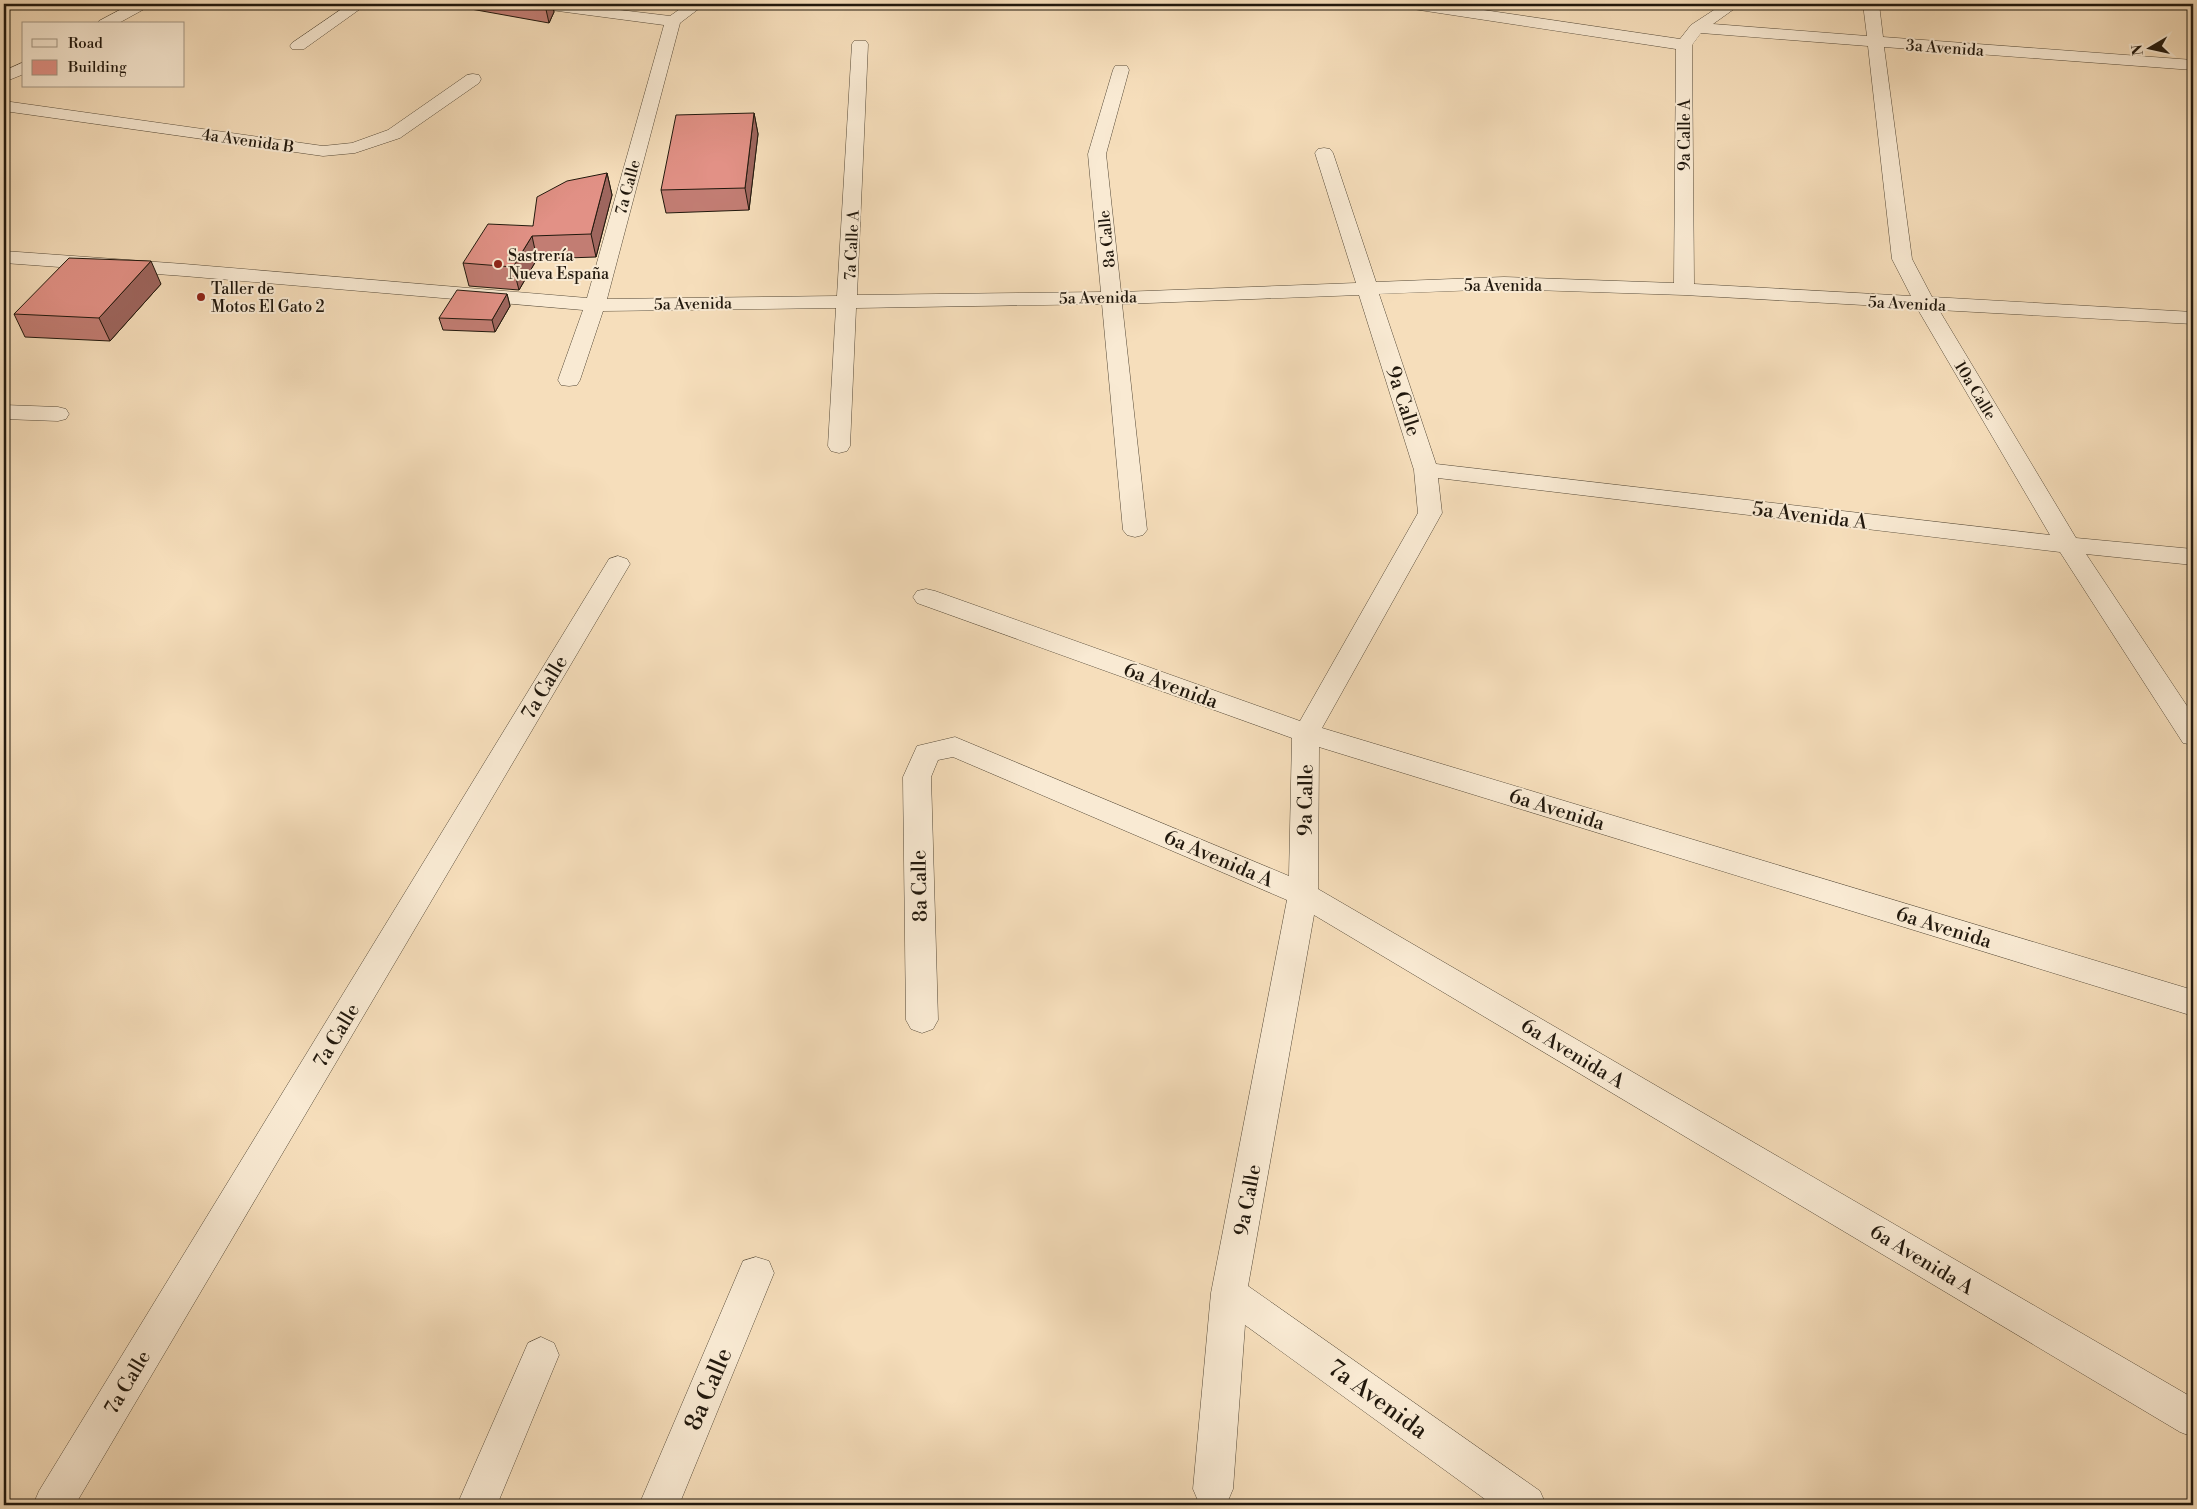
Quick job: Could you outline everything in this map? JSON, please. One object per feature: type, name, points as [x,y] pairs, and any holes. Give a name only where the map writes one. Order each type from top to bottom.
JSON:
[{"type":"street","points":[[109,22],[142,4]]},
{"type":"street","points":[[298,46],[359,4]]},
{"type":"street","points":[[543,4],[672,21],[696,4]]},
{"type":"street","points":[[1413,4],[1466,8],[1684,45],[1697,28],[1733,4]]},
{"type":"street","name":"10a Calle","points":[[1871,4],[1902,259],[1925,304],[2068,545],[2193,736]]},
{"type":"street","name":"7a Calle","points":[[569,380],[595,305],[672,21]]},
{"type":"street","name":"3a Avenida","points":[[1697,28],[2193,65]]},
{"type":"street","name":"7a Calle A","points":[[839,446],[860,44]]},
{"type":"street","name":"9a Calle A","points":[[1684,45],[1684,289]]},
{"type":"street","points":[[4,77],[22,68]]},
{"type":"street","name":"8a Calle","points":[[1122,70],[1097,154],[1134,530]]},
{"type":"street","name":"4a Avenida B","points":[[4,106],[323,151],[355,148],[394,134],[472,79]]},
{"type":"street","name":"9a Calle","points":[[1213,1488],[1229,1293],[1303,894],[1306,733],[1430,513],[1426,470],[1324,153]]},
{"type":"street","name":"5a Avenida","points":[[4,257],[184,270],[595,305],[848,300],[1112,298],[1368,290],[1504,283],[1684,289],[2193,318]]},
{"type":"street","points":[[4,412],[58,414]]},
{"type":"street","name":"5a Avenida A","points":[[1426,470],[2068,545],[2193,557]]},
{"type":"street","name":"7a Calle","points":[[53,1505],[618,564]]},
{"type":"street","name":"6a Avenida","points":[[926,597],[1306,733],[2193,1002]]},
{"type":"street","name":"6a Avenida A","points":[[927,753],[955,747],[1303,894],[2193,1419]]},
{"type":"street","name":"8a Calle","points":[[922,1020],[917,777],[927,753]]},
{"type":"street","name":"8a Calle","points":[[659,1505],[756,1273]]},
{"type":"street","name":"7a Avenida","points":[[1229,1293],[1526,1505]]},
{"type":"street","points":[[477,1505],[541,1355]]},
{"type":"building","points":[[754,113],[745,188],[661,190],[676,115]]},
{"type":"building","points":[[607,173],[591,234],[532,236],[513,267],[463,263],[488,224],[533,226],[537,197],[567,181]]},
{"type":"building","points":[[69,258],[151,261],[99,318],[14,314]]},
{"type":"building","points":[[457,290],[507,294],[492,320],[439,318]]},
{"type":"place","name":"Sastrería Nueva España","points":[[498,264]]},
{"type":"place","name":"Taller de Motos El Gato 2","points":[[201,297]]}]
